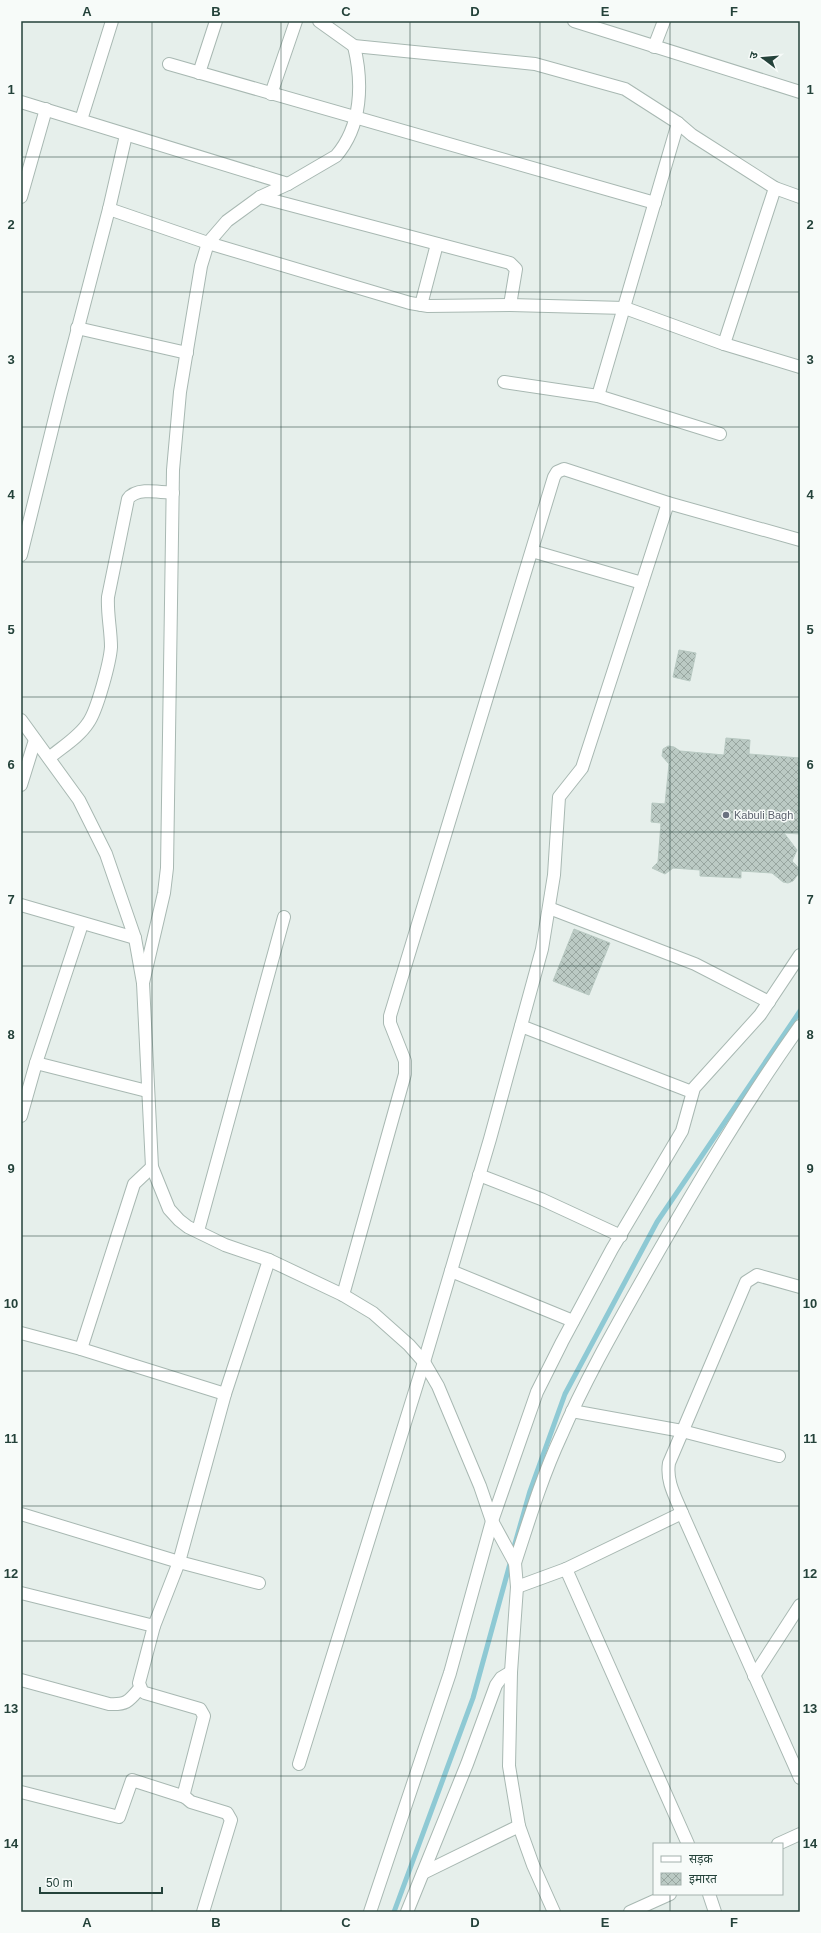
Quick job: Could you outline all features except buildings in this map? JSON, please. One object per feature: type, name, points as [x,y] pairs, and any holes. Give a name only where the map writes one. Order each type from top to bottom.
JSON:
[{"type":"street","points":[[81,120],[112,21]]},
{"type":"street","points":[[199,73],[216,21]]},
{"type":"street","points":[[271,94],[296,21]]},
{"type":"street","points":[[319,21],[354,46],[535,64],[625,89],[678,123],[692,135],[775,188],[800,197]]},
{"type":"street","points":[[574,21],[800,92]]},
{"type":"street","points":[[654,47],[664,21]]},
{"type":"street","points":[[143,983],[164,893],[167,868],[173,493],[176,429],[201,266],[208,243],[227,221],[260,197],[288,184],[336,156],[346,142],[356,118],[359,84],[358,64],[354,46]]},
{"type":"street","points":[[169,64],[655,203]]},
{"type":"street","points":[[21,102],[288,184]]},
{"type":"street","points":[[21,197],[46,109]]},
{"type":"street","points":[[598,396],[678,123]]},
{"type":"street","points":[[21,555],[77,328],[109,209],[126,135]]},
{"type":"street","points":[[724,344],[775,188]]},
{"type":"street","points":[[260,197],[510,263],[516,269],[510,305]]},
{"type":"street","points":[[109,209],[208,243],[421,305],[510,305],[625,308],[724,344],[800,367]]},
{"type":"street","points":[[421,305],[437,244]]},
{"type":"street","points":[[77,328],[187,353]]},
{"type":"street","points":[[504,382],[598,396],[720,434]]},
{"type":"street","points":[[343,1295],[405,1074],[405,1061],[390,1023],[390,1016],[554,477],[564,469],[668,503],[800,540]]},
{"type":"street","points":[[49,758],[89,723],[108,665],[111,637],[108,619],[108,598],[130,494],[136,492],[173,493]]},
{"type":"street","points":[[299,1764],[424,1362],[479,1175],[542,949],[554,875],[559,797],[582,768],[668,503]]},
{"type":"street","points":[[532,551],[642,583]]},
{"type":"street","points":[[21,720],[79,800],[106,854],[135,938],[143,983],[147,1091],[152,1167],[169,1209],[179,1220],[225,1245],[269,1260],[343,1295],[373,1313],[409,1345],[424,1362],[441,1394],[495,1525],[514,1560],[517,1587],[511,1672],[509,1766],[519,1826],[533,1865],[554,1912]]},
{"type":"street","points":[[21,785],[35,740]]},
{"type":"street","points":[[21,905],[82,924],[135,938]]},
{"type":"street","points":[[549,908],[695,964],[769,1002]]},
{"type":"street","points":[[198,1231],[284,917]]},
{"type":"street","points":[[21,1115],[36,1063],[82,924]]},
{"type":"street","points":[[370,1912],[450,1673],[537,1392],[573,1321],[620,1236],[682,1131],[692,1092],[699,1082],[760,1015],[800,955]]},
{"type":"street","points":[[521,1026],[692,1092]]},
{"type":"street","points":[[514,1560],[572,1411],[618,1324],[675,1223],[739,1119],[800,1026]]},
{"type":"street","points":[[36,1063],[147,1091]]},
{"type":"street","points":[[81,1350],[134,1184],[152,1167]]},
{"type":"street","points":[[479,1175],[541,1199],[620,1236]]},
{"type":"street","points":[[185,1797],[184,1793],[203,1722],[202,1712],[200,1709],[145,1693],[140,1688],[139,1683],[154,1626],[179,1562],[225,1394],[269,1260]]},
{"type":"street","points":[[451,1271],[573,1321]]},
{"type":"street","points":[[800,1287],[757,1275],[746,1282],[682,1431],[669,1464],[668,1472],[669,1480],[682,1513],[800,1778]]},
{"type":"street","points":[[21,1333],[225,1394]]},
{"type":"street","points":[[572,1411],[682,1431],[779,1456]]},
{"type":"street","points":[[517,1587],[566,1569],[682,1513]]},
{"type":"street","points":[[21,1514],[179,1562],[259,1583]]},
{"type":"street","points":[[566,1569],[688,1843]]},
{"type":"street","points":[[21,1592],[154,1626]]},
{"type":"street","points":[[754,1676],[800,1605]]},
{"type":"street","points":[[407,1912],[467,1764],[496,1685],[501,1678],[511,1672]]},
{"type":"street","points":[[21,1680],[109,1704],[120,1705],[126,1703],[140,1688]]},
{"type":"street","points":[[21,1792],[119,1817],[132,1780],[185,1797],[191,1802],[227,1813],[231,1817],[231,1825],[203,1912]]},
{"type":"street","points":[[423,1873],[519,1826]]},
{"type":"street","points":[[780,1843],[800,1834]]},
{"type":"street","points":[[630,1912],[668,1895]]},
{"type":"street","points":[[709,1895],[716,1912]]},
{"type":"waterway","points":[[514,1547],[530,1491],[565,1394],[657,1222],[800,1011]]},
{"type":"waterway","points":[[394,1912],[473,1698],[511,1560]]},
{"type":"place","name":"Kabuli Bagh","points":[[726,815]]}]
